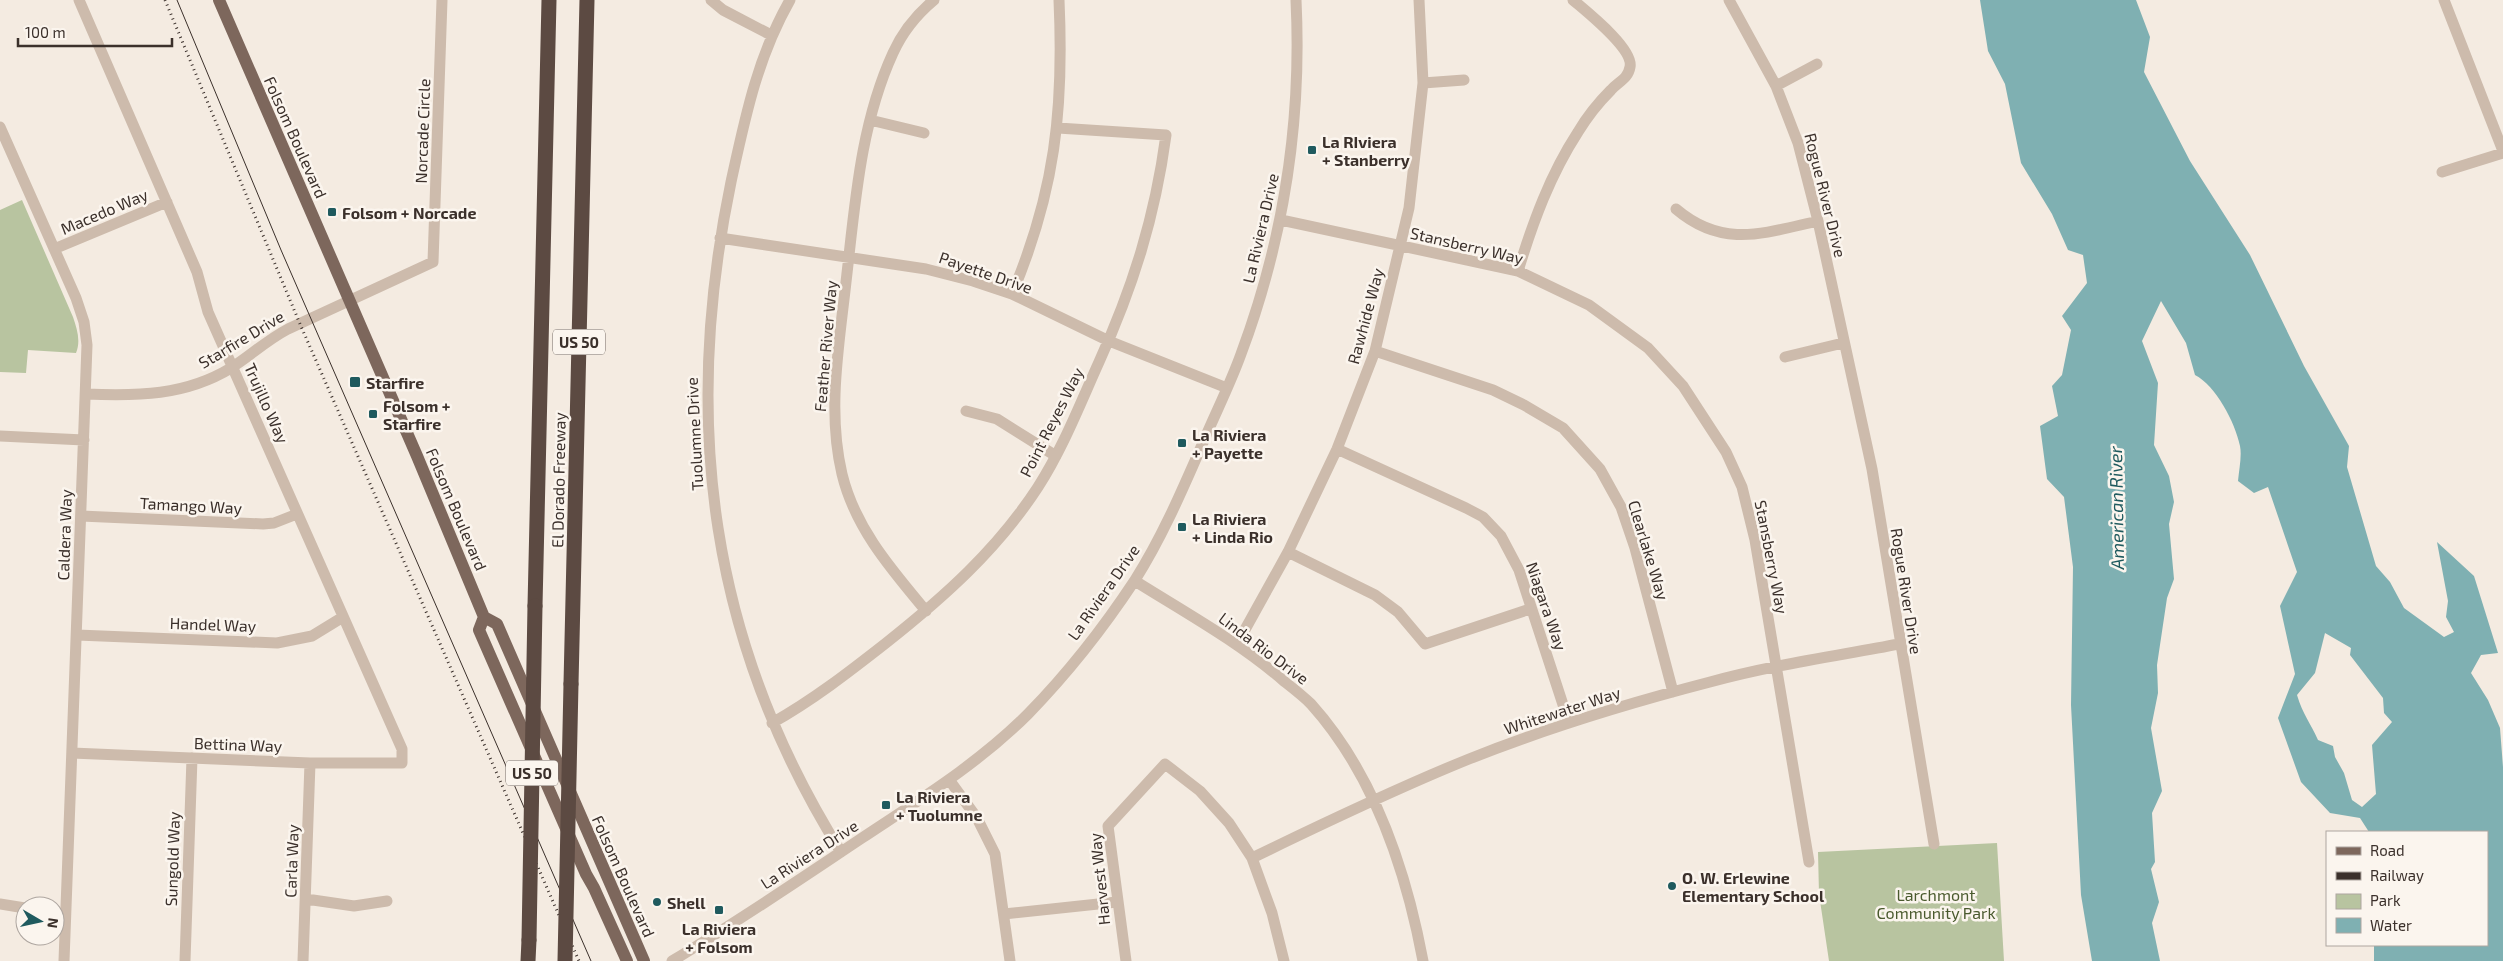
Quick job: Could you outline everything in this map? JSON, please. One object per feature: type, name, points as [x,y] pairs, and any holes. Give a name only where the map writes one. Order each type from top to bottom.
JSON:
[{"type":"highway","name":"El Dorado Freeway","points":[[528,961],[548,0]]},
{"type":"highway","name":"El Dorado Freeway","points":[[565,961],[587,0]]},
{"type":"main road","name":"Folsom Boulevard","points":[[219,0],[350,301],[484,617],[497,624],[644,961]]},
{"type":"main road","name":"Folsom Boulevard","points":[[484,617],[479,630],[626,961]]},
{"type":"street","name":"Trujillo Way","points":[[79,0],[197,272],[208,312],[402,749],[402,763]]},
{"type":"street","name":"Norcade Circle","points":[[350,301],[433,262],[442,0]]},
{"type":"street","points":[[711,0],[724,10],[771,35]]},
{"type":"street","name":"Tuolumne Drive","points":[[790,0],[771,35],[754,79],[720,238],[713,282],[707,360],[708,444],[714,500],[726,577],[738,624],[772,723],[804,789],[841,852]]},
{"type":"street","name":"Feather River Way","points":[[926,611],[870,539],[858,519],[842,475],[837,443],[834,400],[858,177],[870,120],[879,90],[899,41],[916,16],[934,0]]},
{"type":"street","points":[[1012,294],[1034,237],[1045,198],[1058,128],[1062,61],[1059,0]]},
{"type":"street","name":"La Riviera Drive","points":[[672,961],[950,781],[1027,714],[1081,653],[1134,580],[1184,486],[1227,388],[1264,288],[1282,220],[1295,133],[1299,58],[1296,0]]},
{"type":"street","name":"Rawhide Way","points":[[1238,644],[1288,552],[1336,449],[1375,351],[1409,208],[1423,83],[1419,0]]},
{"type":"street","points":[[1518,271],[1537,212],[1562,160],[1578,131],[1611,89],[1625,78],[1631,66],[1627,51],[1573,0]]},
{"type":"street","name":"Rogue River Drive","points":[[1730,0],[1776,86],[1798,143],[1818,221],[1872,470],[1899,644],[1934,844]]},
{"type":"street","points":[[2442,172],[2503,152],[2444,0]]},
{"type":"street","points":[[1776,86],[1817,64]]},
{"type":"street","points":[[1423,83],[1464,80]]},
{"type":"street","points":[[870,120],[924,133]]},
{"type":"street","name":"Caldera Way","points":[[0,127],[3,143],[54,249],[84,322],[87,345],[72,753],[61,896]]},
{"type":"street","name":"Point Reyes Way","points":[[772,723],[841,679],[952,589],[995,544],[1023,508],[1056,456],[1109,341],[1144,249],[1161,173],[1166,135],[1058,128]]},
{"type":"street","name":"Macedo Way","points":[[54,249],[166,202]]},
{"type":"street","points":[[1676,209],[1691,222],[1730,235],[1752,236],[1818,221]]},
{"type":"street","name":"Stansberry Way","points":[[1282,220],[1518,271],[1589,305],[1648,348],[1684,386],[1726,452],[1742,487],[1755,540],[1809,862]]},
{"type":"street","name":"Payette Drive","points":[[720,238],[950,274],[1012,294],[1109,341],[1227,388]]},
{"type":"street","name":"Starfire Drive","points":[[86,394],[144,395],[171,391],[210,379],[233,366],[277,334],[350,301]]},
{"type":"street","points":[[1785,357],[1843,343]]},
{"type":"street","name":"Clearlake Way","points":[[1375,351],[1493,390],[1524,405],[1563,428],[1600,469],[1621,507],[1635,548],[1673,692]]},
{"type":"street","points":[[966,411],[997,419],[1056,456]]},
{"type":"street","points":[[0,436],[84,440]]},
{"type":"street","name":"Niagara Way","points":[[1336,449],[1483,517],[1501,536],[1520,570],[1530,609],[1569,723]]},
{"type":"street","name":"Tamango Way","points":[[81,516],[263,524],[274,523],[298,514]]},
{"type":"street","points":[[1288,552],[1375,595],[1398,612],[1425,644],[1530,609]]},
{"type":"street","name":"Linda Rio Drive","points":[[1134,580],[1238,644],[1311,704],[1350,757],[1386,828],[1412,908],[1424,961]]},
{"type":"street","name":"Handel Way","points":[[77,635],[283,643],[312,636],[342,617]]},
{"type":"street","name":"Whitewater Way","points":[[1252,858],[1373,800],[1470,758],[1569,723],[1673,692],[1775,667],[1899,644]]},
{"type":"street","name":"Bettina Way","points":[[72,753],[310,763],[388,765],[402,763]]},
{"type":"street","name":"Sungold Way","points":[[185,961],[192,758]]},
{"type":"street","name":"Carla Way","points":[[304,961],[310,763]]},
{"type":"street","name":"Harvest Way","points":[[1126,961],[1108,826],[1165,764],[1200,790],[1229,823],[1252,858]]},
{"type":"street","points":[[950,781],[977,818],[995,854],[1010,961]]},
{"type":"street","points":[[1252,858],[1272,914],[1284,961]]},
{"type":"street","points":[[306,899],[354,906],[387,901]]},
{"type":"street","points":[[1004,914],[1117,902]]},
{"type":"street","points":[[0,904],[15,906]]},
{"type":"street","name":"Caldera Way","points":[[63,946],[64,961]]},
{"type":"green space","points":[[22,200],[73,317],[77,330],[78,344],[76,353],[28,350],[26,373],[0,372],[0,210]]},
{"type":"green space","name":"Larchmont Community Park","points":[[1997,843],[2004,961],[1829,961],[1819,894],[1818,852]]},
{"type":"water","name":"American River","points":[[1980,0],[2136,0],[2150,37],[2144,72],[2190,161],[2250,255],[2304,366],[2349,446],[2347,467],[2376,566],[2390,582],[2404,608],[2444,637],[2454,632],[2446,617],[2448,601],[2437,542],[2474,576],[2498,653],[2481,655],[2471,673],[2488,700],[2500,728],[2503,767],[2503,961],[2374,961],[2374,946],[2488,946],[2488,831],[2368,831],[2360,818],[2330,813],[2301,782],[2278,718],[2295,674],[2280,606],[2297,572],[2268,487],[2254,493],[2238,481],[2241,450],[2234,426],[2217,396],[2203,380],[2195,375],[2186,343],[2161,301],[2142,341],[2158,383],[2154,445],[2169,476],[2174,502],[2169,524],[2174,579],[2167,598],[2157,665],[2158,693],[2151,728],[2162,791],[2152,813],[2155,862],[2151,869],[2159,902],[2152,923],[2160,961],[2092,961],[2081,895],[2071,705],[2073,567],[2064,497],[2047,479],[2040,426],[2058,416],[2052,386],[2062,375],[2071,330],[2062,316],[2087,283],[2083,255],[2068,250],[2052,214],[2021,163],[2005,84],[1988,51]],"holes":[[[2325,633],[2351,648],[2350,655],[2383,698],[2384,713],[2392,722],[2372,745],[2376,794],[2362,807],[2352,800],[2344,773],[2335,757],[2333,746],[2318,740],[2297,695],[2315,673]]]},
{"type":"tram line","points":[[177,0],[281,250],[591,961]]},
{"type":"railway","points":[[165,0],[300,324],[579,961]]},
{"type":"place","name":"La RIviera + Stanberry","points":[[1312,150]]},
{"type":"place","name":"Folsom + Norcade","points":[[332,212]]},
{"type":"place","name":"Starfire","points":[[355,382]]},
{"type":"place","name":"Folsom + Starfire","points":[[373,414]]},
{"type":"place","name":"La Riviera + Payette","points":[[1182,443]]},
{"type":"place","name":"La Riviera + Linda Rio","points":[[1182,527]]},
{"type":"place","name":"La Riviera + Tuolumne","points":[[886,805]]},
{"type":"place","name":"O. W. Erlewine Elementary School","points":[[1672,886]]},
{"type":"place","name":"Shell","points":[[657,902]]},
{"type":"place","name":"La Riviera + Folsom","points":[[719,910]]}]
